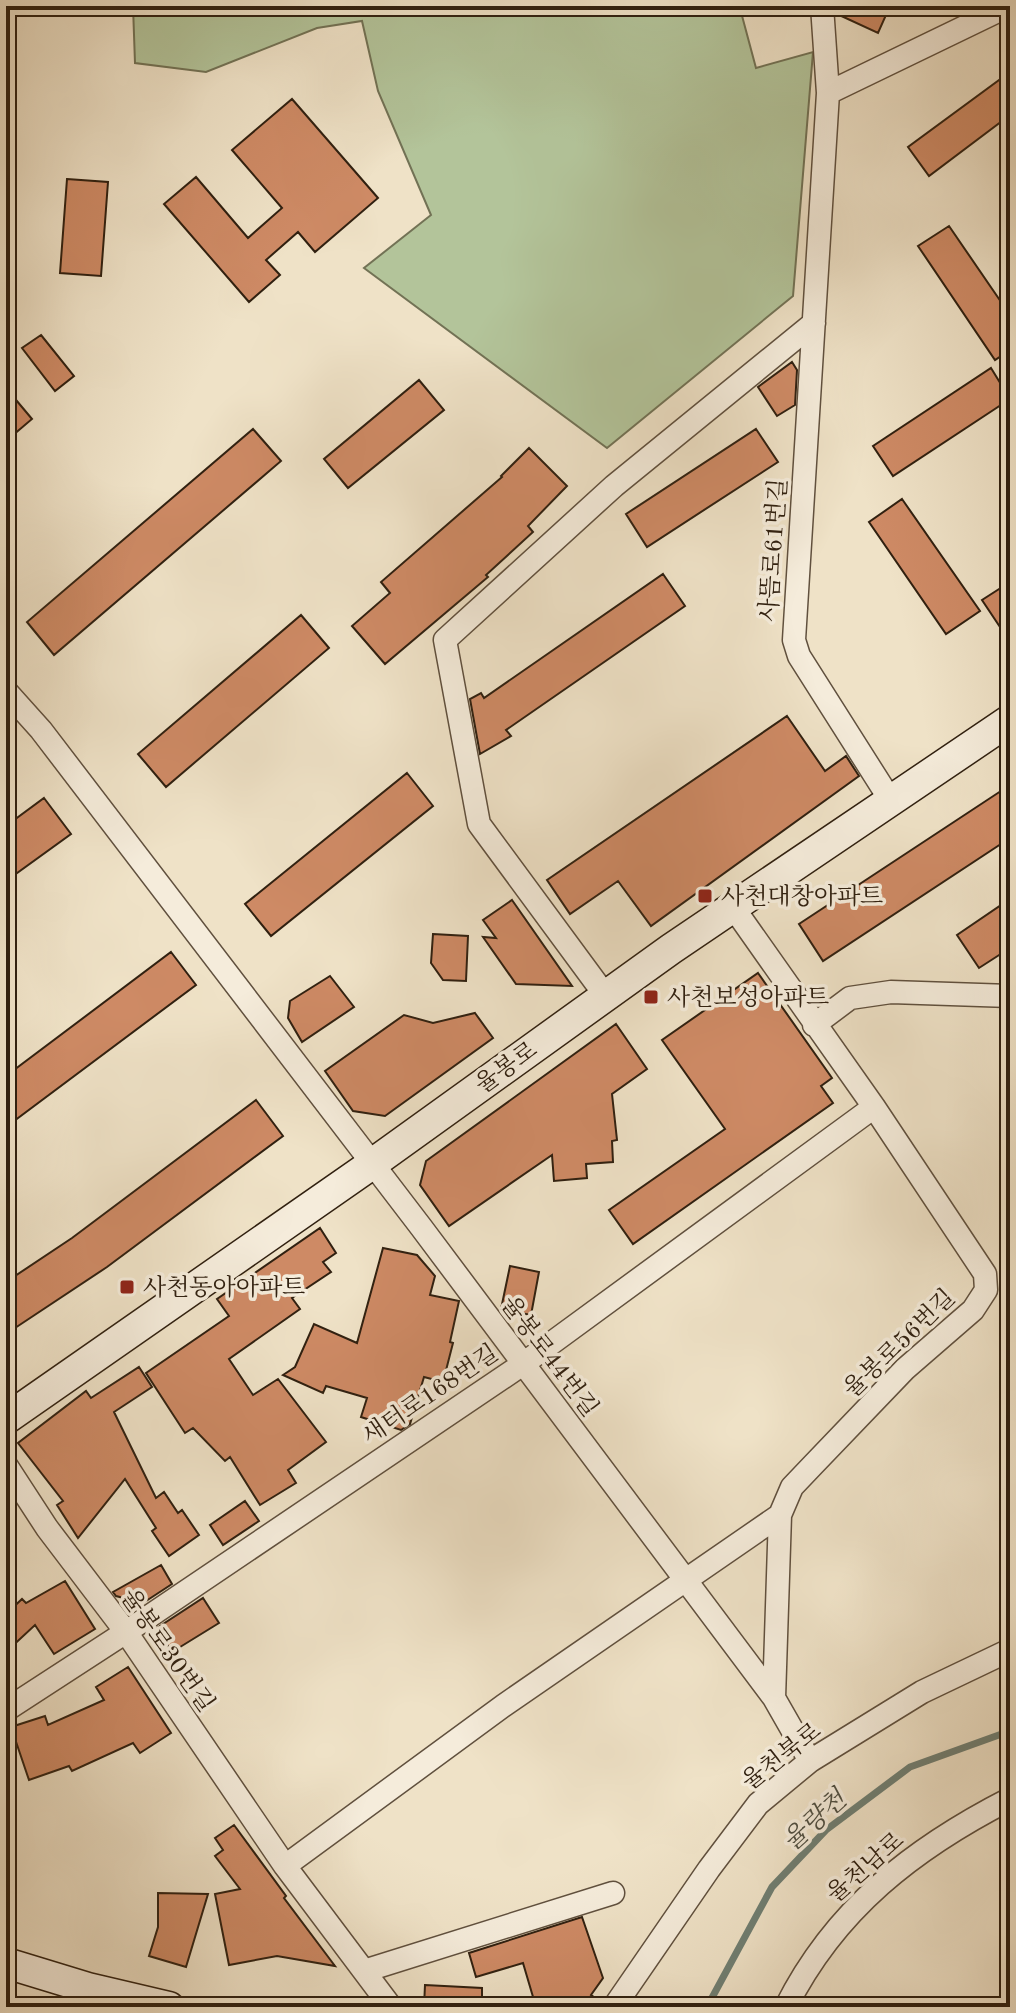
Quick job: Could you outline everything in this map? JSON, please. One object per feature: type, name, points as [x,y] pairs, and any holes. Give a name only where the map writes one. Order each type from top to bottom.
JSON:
[{"type":"street","name":"사뜸로61번길","points":[[822,6],[828,93],[794,640],[799,656],[891,801]]},
{"type":"street","points":[[828,93],[1008,6]]},
{"type":"street","points":[[605,995],[479,824],[445,640],[614,486],[814,323]]},
{"type":"street","name":"율봉로44번길","points":[[6,691],[41,730],[372,1164],[774,1698],[810,1761]]},
{"type":"street","name":"율봉로","points":[[6,1419],[372,1164],[605,995],[1010,720]]},
{"type":"street","name":"율봉로56번길","points":[[685,1580],[780,1515],[792,1487],[905,1369],[973,1310],[986,1290],[985,1274],[874,1107],[733,907]]},
{"type":"street","points":[[814,1025],[850,998],[863,996],[891,992],[1010,996]]},
{"type":"street","name":"새터로168번길","points":[[6,1710],[523,1364],[874,1107]]},
{"type":"street","name":"율봉로30번길","points":[[6,1465],[47,1528],[126,1632],[285,1866],[391,2007]]},
{"type":"street","points":[[774,1698],[780,1515]]},
{"type":"street","points":[[285,1866],[503,1706],[685,1580]]},
{"type":"street","name":"율천북로","points":[[614,2007],[758,1804],[810,1761],[922,1692],[1010,1650]]},
{"type":"street","name":"율천남로","points":[[786,2007],[803,1972],[871,1891],[966,1821],[1010,1799]]},
{"type":"street","points":[[364,1971],[613,1893]]},
{"type":"street","points":[[6,1963],[88,1988],[169,2007]]},
{"type":"green space","points":[[133,6],[735,6],[741,12],[756,68],[813,52],[793,296],[607,448],[364,268],[431,215],[378,91],[362,21],[317,28],[206,72],[135,63]]},
{"type":"building","points":[[836,6],[890,6],[878,33],[837,14]]},
{"type":"building","points":[[1010,72],[1010,115],[929,176],[908,147]]},
{"type":"building","points":[[292,99],[378,198],[315,252],[298,232],[266,260],[280,275],[249,302],[164,204],[196,177],[248,238],[282,208],[232,150]]},
{"type":"building","points":[[67,179],[108,182],[101,276],[60,273]]},
{"type":"building","points":[[949,226],[1010,315],[1010,350],[995,360],[918,246]]},
{"type":"building","points":[[41,335],[74,376],[55,391],[22,348]]},
{"type":"building","points":[[792,362],[797,370],[795,405],[777,416],[758,387]]},
{"type":"building","points":[[991,368],[1010,399],[893,476],[873,446]]},
{"type":"building","points":[[419,380],[444,410],[348,488],[324,459]]},
{"type":"building","points":[[6,388],[32,419],[6,441]]},
{"type":"building","points":[[253,429],[281,461],[54,655],[27,622]]},
{"type":"building","points":[[756,429],[778,462],[647,547],[626,514]]},
{"type":"building","points":[[529,448],[567,486],[528,526],[533,532],[486,575],[488,577],[385,664],[352,626],[390,593],[381,582],[502,477]]},
{"type":"building","points":[[902,499],[980,611],[946,634],[869,522]]},
{"type":"building","points":[[663,574],[685,606],[506,730],[511,736],[480,754],[470,699],[481,693],[484,698]]},
{"type":"building","points":[[1010,582],[1010,642],[982,600]]},
{"type":"building","points":[[301,615],[329,648],[166,787],[138,754]]},
{"type":"building","points":[[787,716],[825,771],[846,756],[859,776],[651,926],[618,881],[570,914],[547,880]]},
{"type":"building","points":[[407,773],[433,806],[271,936],[245,904]]},
{"type":"building","points":[[1010,785],[1010,838],[823,961],[799,924]]},
{"type":"building","points":[[44,798],[71,834],[6,881],[6,826]]},
{"type":"building","points":[[1010,899],[1010,948],[979,968],[957,935]]},
{"type":"building","points":[[512,900],[572,986],[516,984],[483,937],[496,938],[483,920]]},
{"type":"building","points":[[433,934],[468,936],[466,981],[443,980],[431,963]]},
{"type":"building","points":[[171,952],[196,985],[6,1127],[6,1076]]},
{"type":"building","points":[[758,973],[832,1078],[821,1086],[833,1103],[633,1244],[609,1210],[725,1129],[662,1040]]},
{"type":"building","points":[[330,976],[354,1007],[302,1042],[288,1018],[290,1001]]},
{"type":"building","points":[[475,1013],[493,1038],[385,1116],[353,1111],[325,1071],[404,1015],[433,1023]]},
{"type":"building","points":[[616,1024],[647,1069],[612,1094],[617,1140],[612,1141],[613,1162],[586,1164],[587,1178],[554,1181],[552,1155],[449,1226],[420,1185],[426,1161]]},
{"type":"building","points":[[256,1100],[283,1136],[107,1267],[6,1334],[6,1282],[72,1238]]},
{"type":"building","points":[[320,1228],[336,1253],[323,1262],[331,1272],[292,1298],[300,1309],[229,1359],[253,1395],[278,1379],[326,1442],[288,1470],[296,1483],[260,1505],[230,1457],[225,1461],[193,1428],[185,1433],[146,1373],[229,1316],[217,1299]]},
{"type":"building","points":[[383,1248],[417,1255],[435,1276],[430,1295],[459,1301],[443,1382],[424,1377],[410,1424],[401,1430],[361,1417],[367,1398],[326,1386],[323,1393],[283,1375],[295,1367],[314,1324],[357,1343]]},
{"type":"building","points":[[510,1266],[539,1272],[531,1315],[501,1309]]},
{"type":"building","points":[[139,1367],[152,1387],[114,1412],[156,1498],[164,1492],[178,1513],[182,1510],[199,1535],[169,1556],[152,1531],[156,1528],[125,1479],[78,1538],[57,1505],[63,1501],[18,1443],[86,1391],[91,1398]]},
{"type":"building","points":[[245,1501],[259,1521],[223,1545],[210,1525]]},
{"type":"building","points":[[161,1565],[172,1584],[143,1603],[116,1596],[113,1592]]},
{"type":"building","points":[[65,1581],[95,1629],[54,1654],[35,1625],[6,1652],[6,1614],[22,1599],[26,1603]]},
{"type":"building","points":[[203,1598],[219,1623],[172,1652],[157,1628]]},
{"type":"building","points":[[128,1667],[171,1733],[140,1753],[133,1743],[72,1771],[69,1766],[29,1780],[11,1727],[45,1716],[48,1725],[104,1700],[96,1687]]},
{"type":"building","points":[[234,1825],[335,1966],[277,1956],[229,1965],[215,1894],[240,1889],[215,1856],[223,1850],[215,1838]]},
{"type":"building","points":[[158,1893],[208,1894],[186,1967],[149,1956],[158,1927]]},
{"type":"building","points":[[582,1917],[603,1978],[591,1995],[601,2002],[600,2007],[536,2007],[523,1963],[476,1977],[469,1953]]},
{"type":"building","points":[[425,1985],[482,1988],[482,2007],[424,2007]]},
{"type":"waterway","name":"율량천","points":[[707,2007],[772,1887],[826,1830],[910,1767],[1010,1731]]},
{"type":"place","name":"사천대창아파트","points":[[705,896]]},
{"type":"place","name":"사천보성아파트","points":[[651,997]]},
{"type":"place","name":"사천동아아파트","points":[[127,1287]]}]
